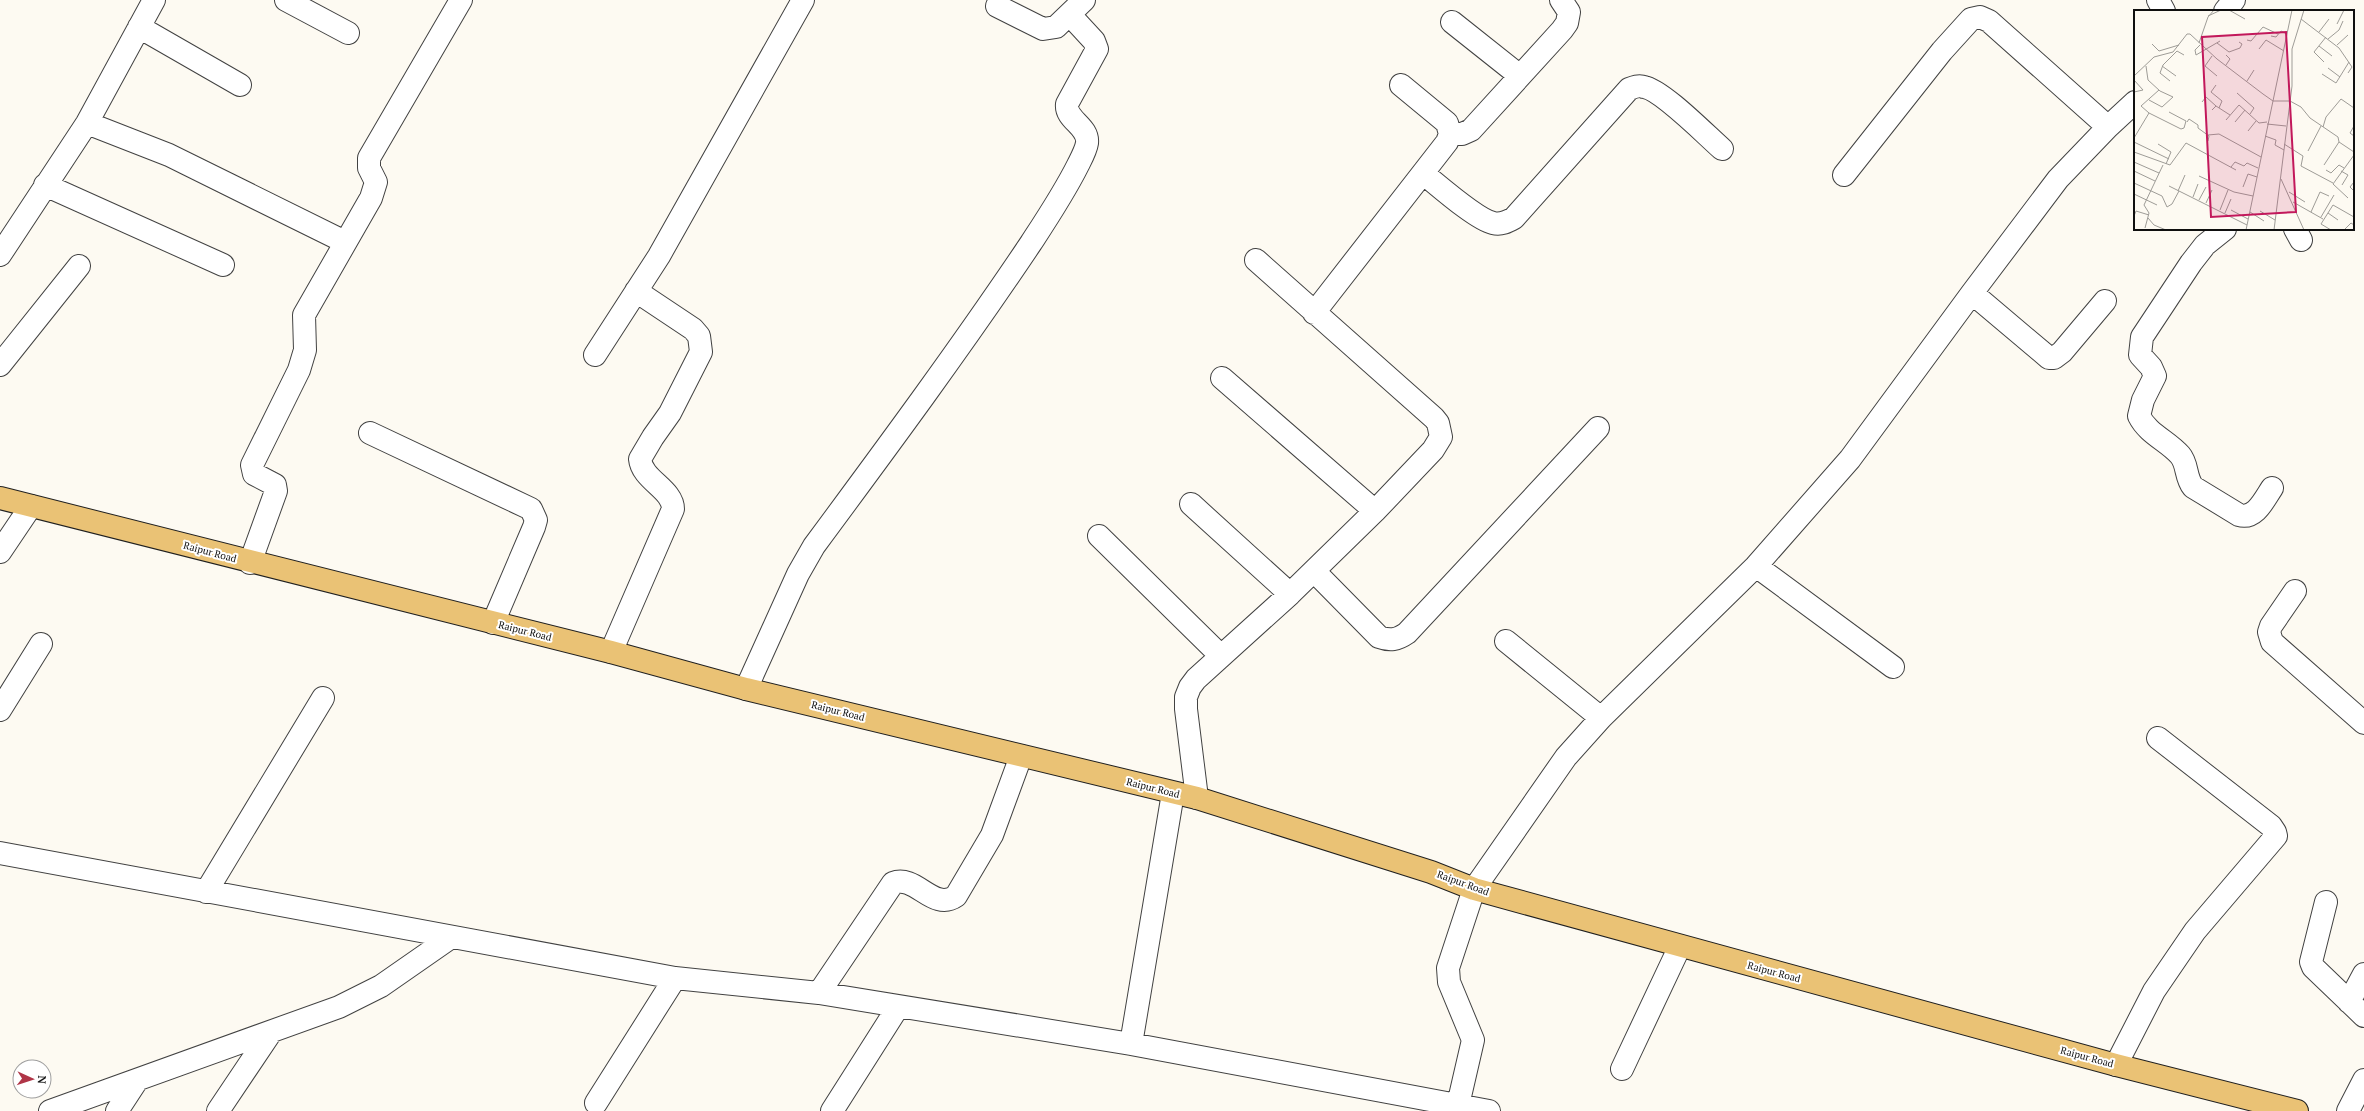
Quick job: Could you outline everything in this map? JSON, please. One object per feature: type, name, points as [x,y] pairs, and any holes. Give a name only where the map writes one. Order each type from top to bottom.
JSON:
[{"type":"main road","name":"Raipur Road","points":[[0,498],[611,652],[746,689],[1197,798],[1432,872],[1474,889],[2116,1065],[2297,1111]]},
{"type":"street","points":[[0,255],[86,123],[154,0]]},
{"type":"street","points":[[286,0],[348,33]]},
{"type":"street","points":[[250,562],[276,491],[275,486],[254,474],[252,465],[299,370],[305,350],[304,315],[375,189],[376,182],[369,168],[369,158],[462,0]]},
{"type":"street","points":[[595,355],[659,256],[803,0]]},
{"type":"street","points":[[1450,134],[1462,134],[1471,130],[1567,23],[1568,9],[1560,0]]},
{"type":"street","points":[[2158,0],[2163,10]]},
{"type":"street","points":[[2226,10],[2234,0]]},
{"type":"street","points":[[746,689],[798,574],[814,546],[936,381],[1004,284],[1063,195],[1087,142],[1086,136],[1068,114],[1067,104],[1097,49],[1077,8],[1056,27],[1043,30],[996,6]]},
{"type":"street","points":[[1844,175],[1942,51],[1971,19],[1976,17],[1989,21],[2108,127]]},
{"type":"street","points":[[1452,22],[1520,76]]},
{"type":"street","points":[[139,27],[240,86]]},
{"type":"street","points":[[1314,313],[1442,151],[1450,134],[1447,123],[1443,118],[1401,85]]},
{"type":"street","points":[[1424,174],[1485,220],[1499,224],[1506,222],[1514,218],[1629,89],[1637,86],[1645,87],[1658,93],[1722,149]]},
{"type":"street","points":[[1456,1108],[1473,1040],[1449,982],[1448,968],[1474,889],[1566,757],[1601,718],[1756,566],[1850,459],[2058,179],[2108,127],[2134,103]]},
{"type":"street","points":[[86,123],[169,155],[345,242]]},
{"type":"street","points":[[45,185],[223,265]]},
{"type":"street","points":[[2224,230],[2205,245],[2190,263],[2142,337],[2140,355],[2155,372],[2156,376],[2143,400],[2139,416],[2147,428],[2180,455],[2188,481],[2193,487],[2239,515],[2249,516],[2253,514],[2272,488]]},
{"type":"street","points":[[1197,798],[1186,697],[1190,687],[1196,679],[1290,594],[1376,511],[1439,443],[1440,430],[1434,418],[1256,260]]},
{"type":"street","points":[[0,365],[79,266]]},
{"type":"street","points":[[611,652],[673,509],[671,500],[642,468],[640,459],[643,451],[670,413],[701,352],[699,336],[693,329],[636,291]]},
{"type":"street","points":[[1972,293],[2049,358],[2054,358],[2062,352],[2105,301]]},
{"type":"street","points":[[1222,378],[1376,511]]},
{"type":"street","points":[[1314,571],[1379,637],[1391,640],[1399,639],[1407,634],[1598,428]]},
{"type":"street","points":[[370,433],[531,509],[536,520],[534,527],[493,623]]},
{"type":"street","points":[[1191,504],[1290,594]]},
{"type":"street","points":[[0,552],[31,506]]},
{"type":"street","points":[[1099,536],[1221,656]]},
{"type":"street","points":[[1756,566],[1893,667]]},
{"type":"street","points":[[2295,591],[2271,626],[2269,632],[2272,642],[2364,722]]},
{"type":"street","points":[[1506,641],[1601,718]]},
{"type":"street","points":[[0,710],[41,644]]},
{"type":"street","points":[[206,892],[323,698]]},
{"type":"street","points":[[2116,1065],[2154,991],[2195,931],[2276,836],[2271,826],[2158,738]]},
{"type":"street","points":[[819,993],[893,883],[901,881],[910,883],[939,900],[948,901],[956,896],[992,835],[1021,756]]},
{"type":"street","points":[[1131,1044],[1173,793]]},
{"type":"street","points":[[0,853],[450,938],[675,978],[819,993],[1131,1044],[1456,1108],[1489,1111]]},
{"type":"street","points":[[2326,902],[2311,962],[2315,971],[2357,1009]]},
{"type":"street","points":[[50,1111],[136,1082],[339,1007],[381,986],[450,938]]},
{"type":"street","points":[[1622,1069],[1680,946]]},
{"type":"street","points":[[2357,1009],[2364,974]]},
{"type":"street","points":[[596,1103],[675,978]]},
{"type":"street","points":[[832,1111],[898,1007]]},
{"type":"street","points":[[218,1111],[271,1032]]},
{"type":"street","points":[[2348,1111],[2364,1080]]},
{"type":"street","points":[[117,1111],[136,1082]]}]
